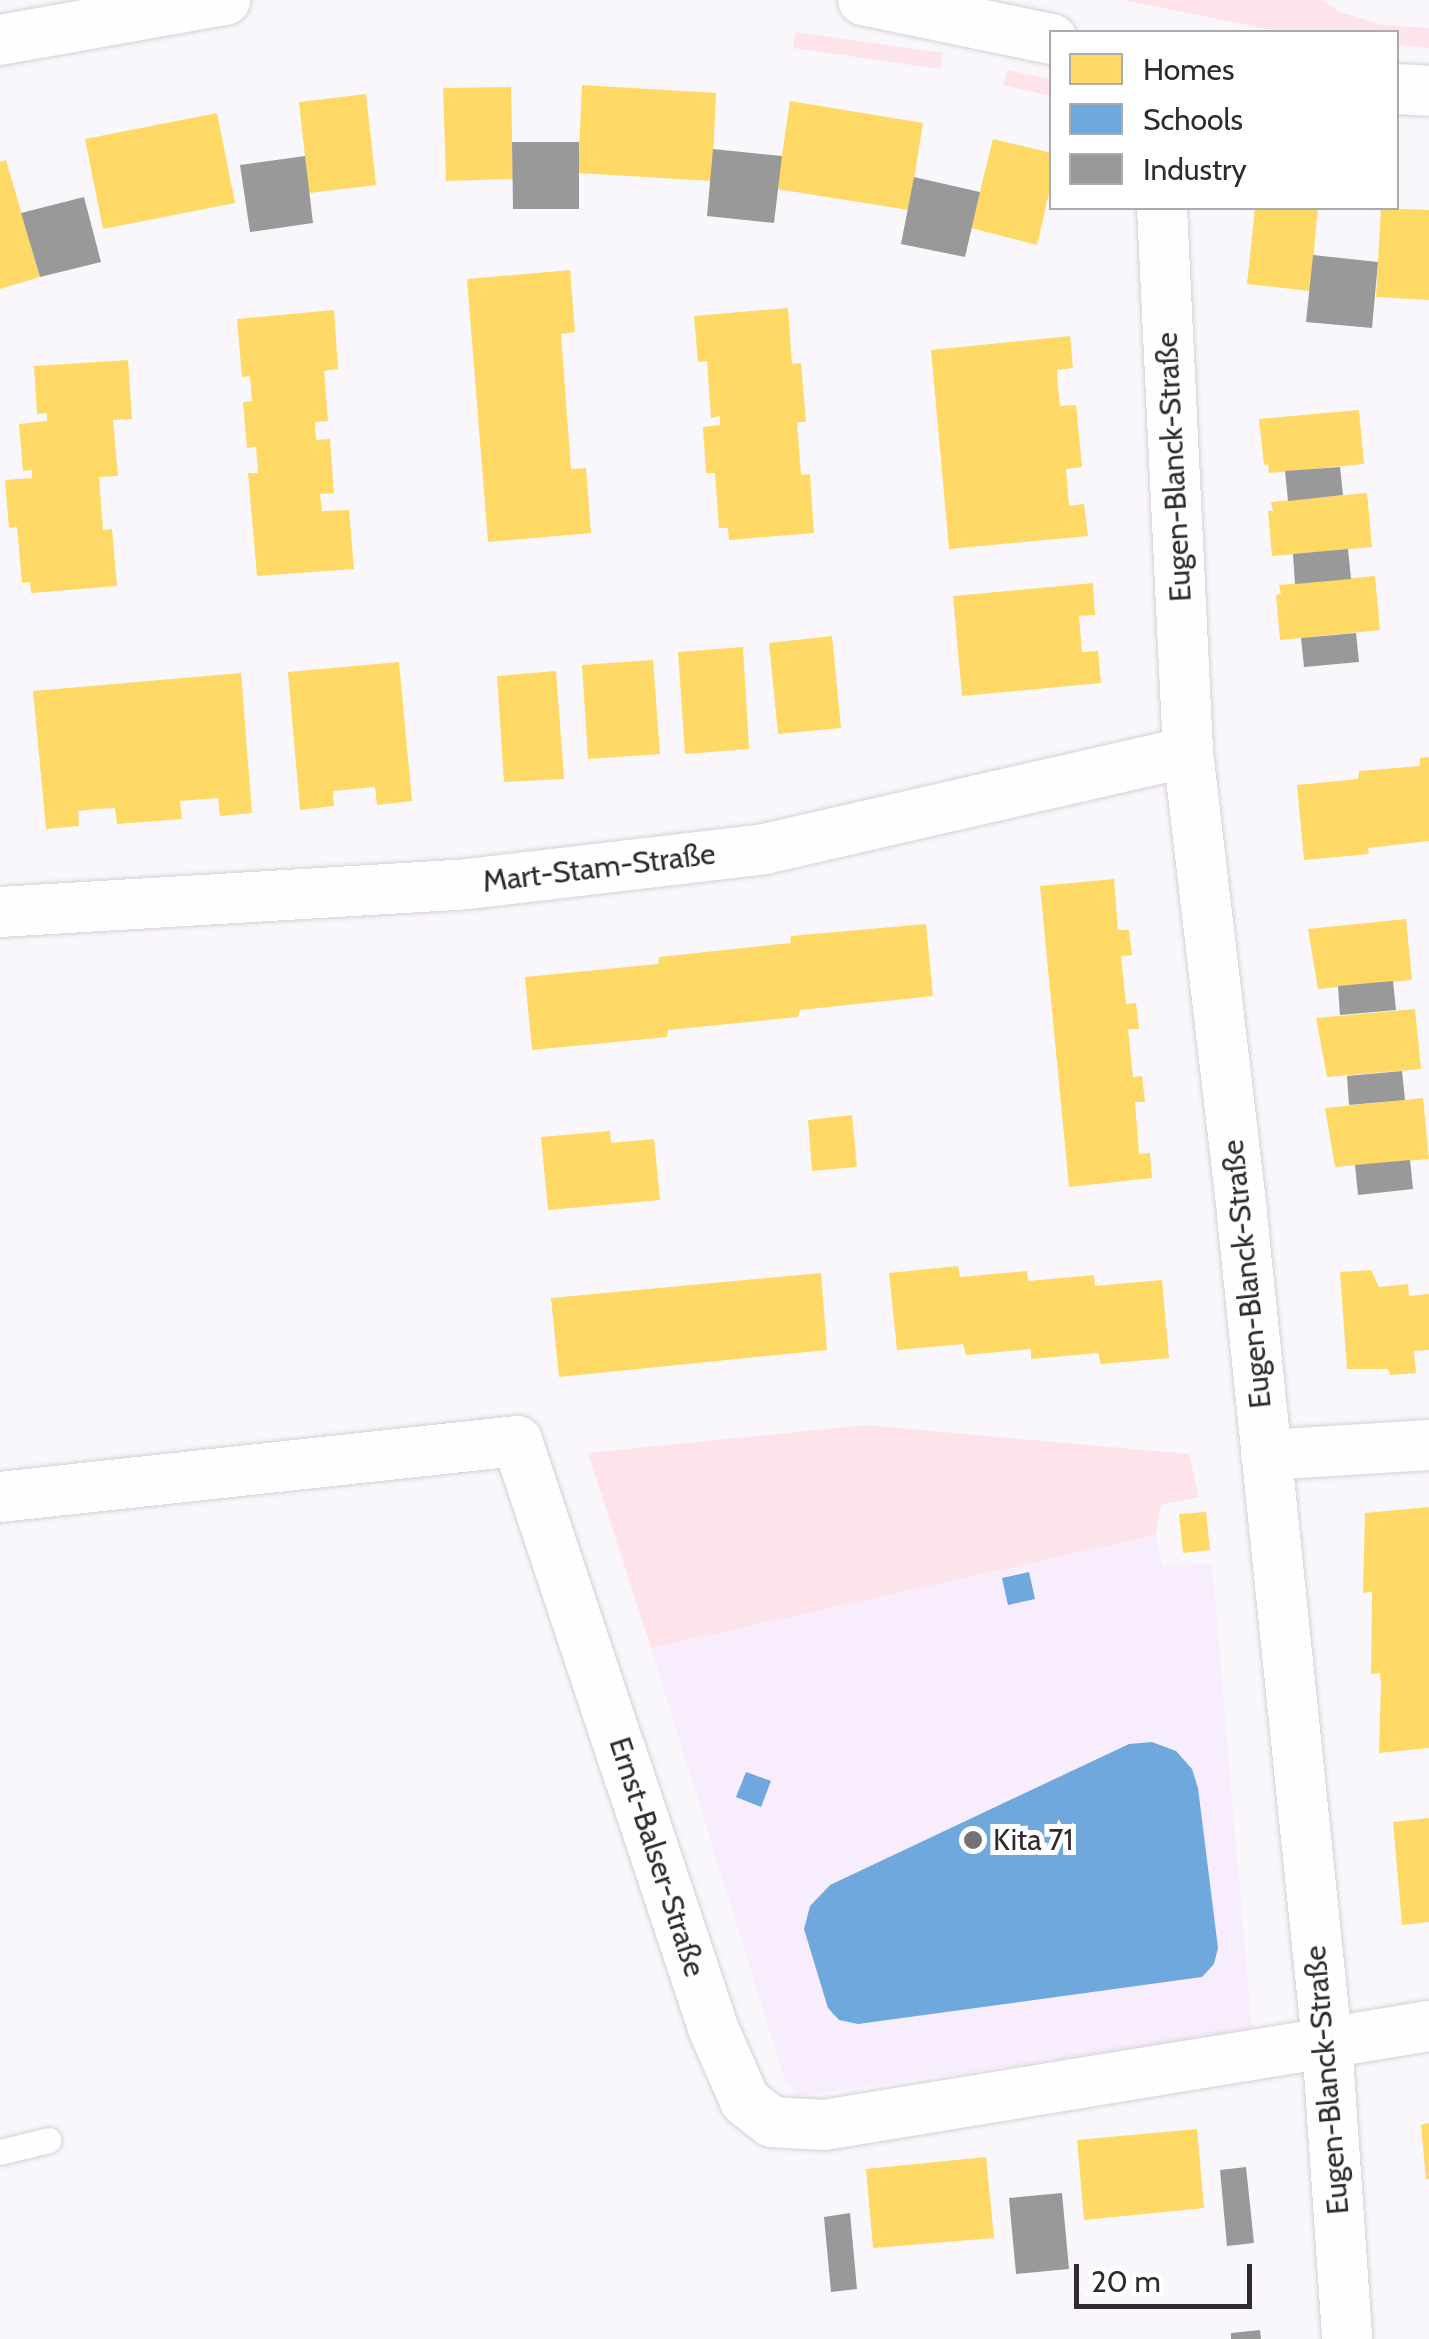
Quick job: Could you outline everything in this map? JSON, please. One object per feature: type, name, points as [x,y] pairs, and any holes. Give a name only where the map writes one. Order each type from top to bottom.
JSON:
[{"type":"street","points":[[0,40],[224,0]]},
{"type":"street","points":[[863,0],[1049,38]]},
{"type":"street","points":[[1399,88],[1429,91]]},
{"type":"street","name":"Eugen-Blanck-Straße","points":[[1162,210],[1188,752],[1327,2042],[1347,2339]]},
{"type":"street","name":"Mart-Stam-Straße","points":[[0,912],[468,884],[764,848],[1188,752]]},
{"type":"street","name":"Ernst-Balser-Straße","points":[[0,1498],[517,1441],[714,2030],[745,2101],[772,2122],[824,2125],[1429,2026]]},
{"type":"street","points":[[1266,1455],[1429,1445]]},
{"type":"lane","points":[[0,2152],[49,2140]]},
{"type":"shaded area","points":[[1123,0],[1322,0],[1340,12],[1384,25],[1429,28],[1429,48],[1399,45],[1399,30],[1272,30]]},
{"type":"shaded area","points":[[796,32],[943,53],[940,69],[793,48]]},
{"type":"shaded area","points":[[1007,70],[1049,79],[1049,96],[1003,85]]},
{"type":"shaded area","points":[[866,1425],[1189,1454],[1199,1497],[1161,1505],[1156,1535],[651,1648],[588,1453]]},
{"type":"shaded area","name":"Kita 71","points":[[1156,1535],[1162,1565],[1212,1564],[1252,2032],[798,2096],[786,2084],[651,1648]]},
{"type":"building: Homes","points":[[582,85],[716,93],[712,181],[578,173]]},
{"type":"building: Homes","points":[[511,87],[513,179],[446,181],[443,88]]},
{"type":"building: Homes","points":[[366,94],[376,185],[309,193],[299,102]]},
{"type":"building: Homes","points":[[790,101],[923,123],[909,210],[777,189]]},
{"type":"building: Homes","points":[[217,113],[235,203],[103,229],[85,139]]},
{"type":"building: Homes","points":[[993,139],[1049,152],[1049,193],[1037,245],[971,228]]},
{"type":"building: Homes","points":[[6,160],[40,277],[0,289],[0,162]]},
{"type":"building: Homes","points":[[1255,210],[1318,210],[1310,291],[1247,284]]},
{"type":"building: Homes","points":[[1381,210],[1429,210],[1429,300],[1376,297]]},
{"type":"building: Homes","points":[[570,270],[575,332],[561,334],[571,469],[586,468],[591,533],[488,542],[467,279]]},
{"type":"building: Homes","points":[[788,308],[792,364],[801,363],[806,422],[797,422],[801,475],[810,474],[814,533],[729,540],[728,528],[719,528],[715,473],[706,473],[703,427],[720,425],[720,416],[711,418],[707,361],[698,362],[694,316]]},
{"type":"building: Homes","points":[[334,310],[338,369],[324,371],[328,421],[315,422],[316,440],[330,439],[334,493],[320,494],[322,511],[349,510],[354,569],[257,576],[248,473],[258,473],[256,447],[247,448],[243,402],[252,401],[250,376],[242,377],[237,319]]},
{"type":"building: Homes","points":[[1070,336],[1073,368],[1057,370],[1058,387],[1060,406],[1076,405],[1082,467],[1066,469],[1069,506],[1084,504],[1088,536],[949,549],[931,350]]},
{"type":"building: Homes","points":[[128,360],[132,419],[113,420],[118,476],[99,477],[103,530],[112,529],[117,586],[31,593],[30,582],[22,583],[17,527],[9,528],[5,480],[32,478],[32,470],[23,471],[19,424],[47,421],[47,413],[37,414],[34,366]]},
{"type":"building: Homes","points":[[1359,410],[1364,464],[1269,473],[1268,464],[1264,465],[1259,419]]},
{"type":"building: Homes","points":[[1367,493],[1372,547],[1272,556],[1268,511],[1273,511],[1271,502]]},
{"type":"building: Homes","points":[[1375,576],[1380,630],[1280,640],[1276,595],[1281,594],[1279,585]]},
{"type":"building: Homes","points":[[1093,583],[1095,615],[1079,616],[1082,652],[1098,651],[1101,683],[962,696],[953,596]]},
{"type":"building: Homes","points":[[832,636],[841,728],[778,734],[769,643]]},
{"type":"building: Homes","points":[[743,647],[749,749],[685,754],[678,652]]},
{"type":"building: Homes","points":[[653,660],[660,754],[588,759],[582,665]]},
{"type":"building: Homes","points":[[399,662],[412,801],[377,805],[375,787],[333,791],[334,806],[300,810],[288,672]]},
{"type":"building: Homes","points":[[556,671],[564,779],[504,782],[497,676]]},
{"type":"building: Homes","points":[[241,673],[252,813],[220,816],[218,798],[180,801],[182,819],[117,824],[115,808],[96,809],[78,811],[79,826],[46,829],[33,691]]},
{"type":"building: Homes","points":[[1429,757],[1429,841],[1368,848],[1369,854],[1304,860],[1297,785],[1358,779],[1359,771],[1420,766],[1420,758]]},
{"type":"building: Homes","points":[[1114,879],[1118,930],[1129,930],[1132,955],[1121,956],[1126,1004],[1136,1003],[1139,1029],[1128,1029],[1133,1077],[1142,1076],[1145,1102],[1135,1102],[1139,1154],[1150,1153],[1152,1178],[1069,1187],[1040,886]]},
{"type":"building: Homes","points":[[1406,919],[1412,980],[1318,989],[1308,929]]},
{"type":"building: Homes","points":[[926,924],[933,996],[800,1010],[798,1017],[668,1030],[667,1037],[532,1050],[525,977],[658,964],[659,957],[790,943],[791,936]]},
{"type":"building: Homes","points":[[1415,1009],[1421,1069],[1327,1077],[1316,1018]]},
{"type":"building: Homes","points":[[1423,1098],[1429,1159],[1335,1167],[1325,1108]]},
{"type":"building: Homes","points":[[852,1115],[857,1167],[812,1171],[808,1120]]},
{"type":"building: Homes","points":[[610,1131],[611,1143],[654,1139],[660,1200],[548,1210],[541,1137]]},
{"type":"building: Homes","points":[[958,1266],[960,1277],[1027,1271],[1028,1281],[1094,1275],[1095,1286],[1162,1280],[1169,1358],[1101,1364],[1098,1353],[1031,1359],[1031,1349],[966,1355],[963,1344],[897,1350],[889,1273]]},
{"type":"building: Homes","points":[[1371,1270],[1379,1287],[1408,1284],[1409,1296],[1429,1294],[1429,1350],[1414,1351],[1416,1373],[1390,1375],[1388,1369],[1347,1369],[1340,1272]]},
{"type":"building: Homes","points":[[821,1273],[827,1350],[559,1377],[551,1298]]},
{"type":"building: Homes","points":[[1429,1507],[1429,1748],[1379,1753],[1381,1684],[1380,1673],[1371,1674],[1372,1592],[1363,1593],[1365,1513]]},
{"type":"building: Homes","points":[[1206,1512],[1210,1550],[1183,1553],[1179,1514]]},
{"type":"building: Homes","points":[[1429,1818],[1429,1922],[1402,1925],[1393,1822]]},
{"type":"building: Homes","points":[[1429,2123],[1429,2179],[1426,2179],[1421,2125]]},
{"type":"building: Homes","points":[[1197,2129],[1204,2208],[1084,2220],[1077,2140]]},
{"type":"building: Homes","points":[[986,2157],[994,2238],[873,2248],[866,2169]]},
{"type":"building: Schools","points":[[1029,1572],[1035,1599],[1008,1605],[1002,1578]]},
{"type":"building: Schools","points":[[1152,1742],[1176,1751],[1192,1769],[1198,1788],[1218,1948],[1214,1964],[1202,1977],[858,2024],[839,2020],[828,2008],[804,1929],[810,1906],[830,1885],[1129,1744]]},
{"type":"building: Schools","points":[[746,1772],[771,1781],[761,1807],[736,1797]]},
{"type":"building: Industry","points":[[512,142],[579,142],[579,209],[513,209]]},
{"type":"building: Industry","points":[[713,149],[782,156],[774,223],[707,216]]},
{"type":"building: Industry","points":[[305,156],[313,223],[250,232],[240,165]]},
{"type":"building: Industry","points":[[914,177],[980,192],[965,257],[901,244]]},
{"type":"building: Industry","points":[[84,197],[101,262],[40,277],[21,213]]},
{"type":"building: Industry","points":[[1313,255],[1378,262],[1372,328],[1306,322]]},
{"type":"building: Industry","points":[[1340,467],[1343,495],[1288,501],[1285,471]]},
{"type":"building: Industry","points":[[1348,549],[1351,579],[1295,584],[1293,554]]},
{"type":"building: Industry","points":[[1356,633],[1359,662],[1304,667],[1301,638]]},
{"type":"building: Industry","points":[[1393,981],[1396,1010],[1340,1015],[1338,986]]},
{"type":"building: Industry","points":[[1402,1071],[1405,1100],[1349,1105],[1347,1076]]},
{"type":"building: Industry","points":[[1410,1160],[1413,1189],[1358,1195],[1355,1165]]},
{"type":"building: Industry","points":[[1246,2167],[1254,2243],[1227,2246],[1220,2170]]},
{"type":"building: Industry","points":[[1062,2193],[1069,2269],[1016,2274],[1009,2198]]},
{"type":"building: Industry","points":[[850,2213],[857,2289],[831,2292],[824,2217]]},
{"type":"building: Industry","points":[[1260,2330],[1261,2339],[1231,2339],[1231,2333]]},
{"type":"place","name":"Kita 71","points":[[973,1840]]}]
